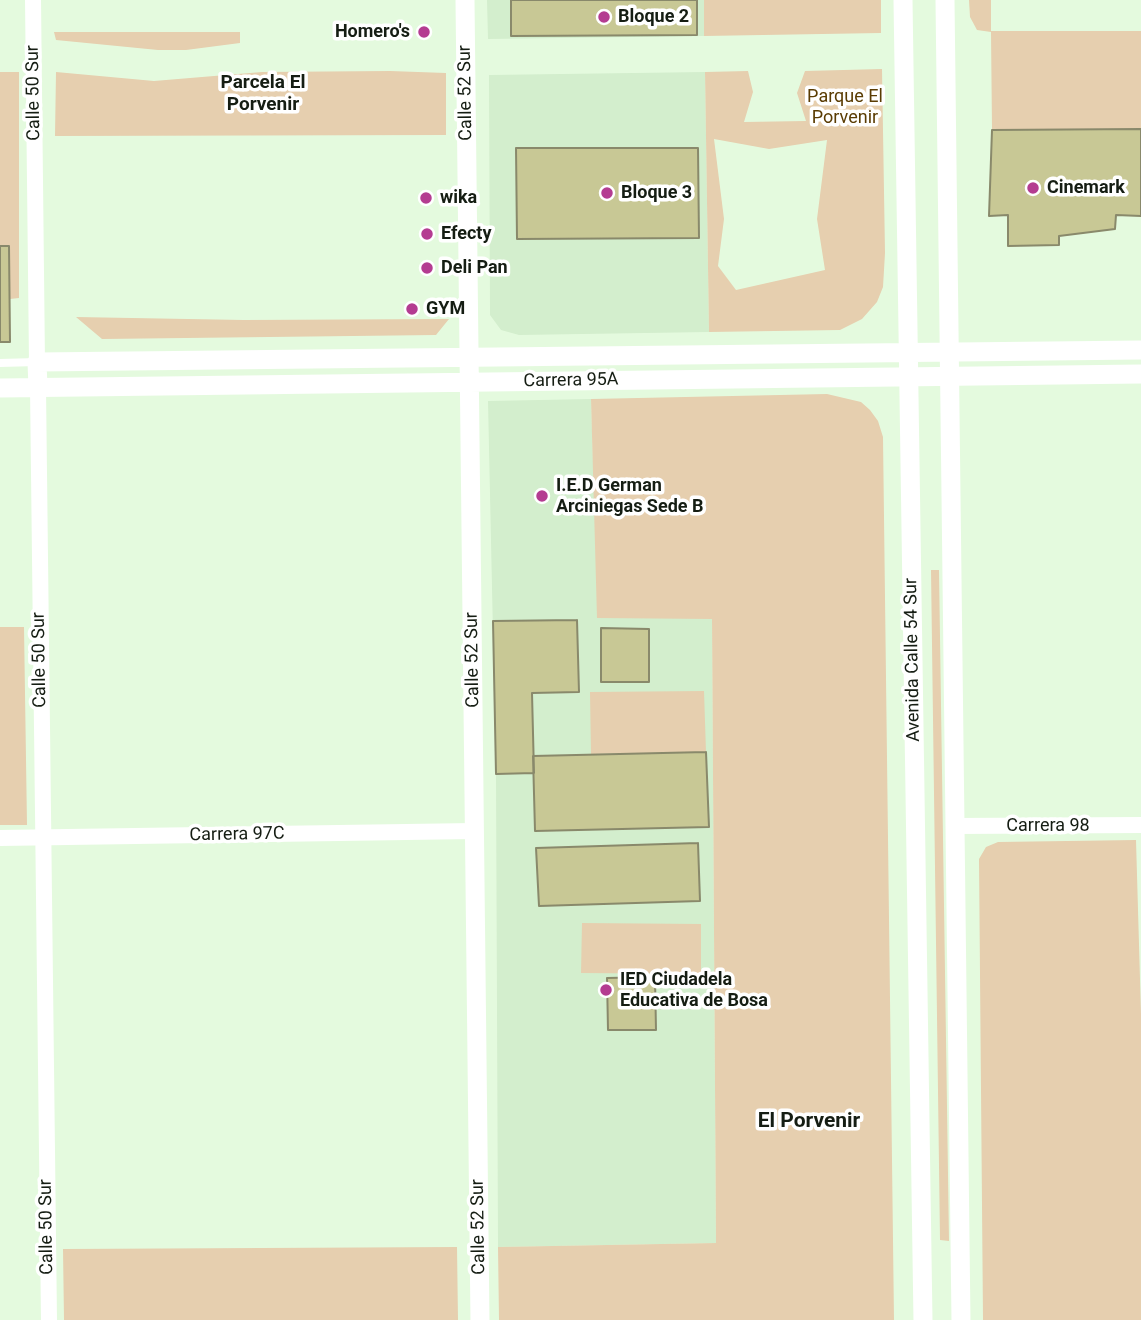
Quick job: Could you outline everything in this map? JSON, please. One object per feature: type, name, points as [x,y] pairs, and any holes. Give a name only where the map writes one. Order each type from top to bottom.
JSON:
[{"type":"street","name":"Calle 50 Sur","points":[[33,0],[48,1320]]},
{"type":"street","name":"Calle 52 Sur","points":[[465,0],[480,1320]]},
{"type":"street","name":"Avenida Calle 54 Sur","points":[[904,0],[923,1320]]},
{"type":"street","points":[[945,0],[961,1320]]},
{"type":"street","name":"Carrera 95A","points":[[37,362],[1141,350]]},
{"type":"street","name":"Carrera 95A","points":[[0,388],[1141,373]]},
{"type":"street","name":"Carrera 98","points":[[955,826],[1141,825]]},
{"type":"street","name":"Carrera 97C","points":[[0,838],[474,831]]},
{"type":"lane","points":[[0,363],[37,362]]},
{"type":"shaded area","name":"Bloque 2","points":[[487,0],[704,0],[704,36],[488,39]]},
{"type":"shaded area","points":[[705,72],[709,332],[519,335],[501,330],[490,315],[489,75]]},
{"type":"shaded area","name":"IED Ciudadela Educativa de Bosa","points":[[591,399],[598,618],[712,618],[716,1243],[498,1247],[496,774],[488,401]]},
{"type":"green space","points":[[704,0],[881,0],[881,33],[704,36]]},
{"type":"green space","points":[[969,0],[991,0],[991,31],[1141,31],[1141,129],[992,130],[991,32],[977,30],[970,17]]},
{"type":"green space","points":[[54,32],[240,32],[240,43],[186,50],[158,50],[56,40]]},
{"type":"green space","name":"Parque El Porvenir","points":[[882,69],[885,253],[883,287],[877,302],[862,319],[840,330],[709,332],[705,72],[748,71],[753,92],[744,122],[806,121],[797,93],[805,71]],"holes":[[[714,139],[769,149],[827,140],[817,219],[825,270],[736,290],[718,266],[724,219]]]},
{"type":"green space","points":[[0,72],[19,72],[19,298],[10,299],[10,342],[0,342]]},
{"type":"green space","points":[[56,72],[154,81],[262,72],[446,73],[446,135],[55,136]]},
{"type":"green space","points":[[76,317],[449,319],[436,335],[102,339]]},
{"type":"green space","points":[[827,394],[861,402],[878,421],[883,437],[894,1320],[499,1320],[498,1247],[716,1243],[712,619],[597,618],[591,399]]},
{"type":"green space","points":[[931,570],[939,570],[949,1241],[940,1240]]},
{"type":"green space","points":[[0,627],[24,627],[27,825],[0,825]]},
{"type":"green space","points":[[704,691],[706,752],[591,754],[590,692]]},
{"type":"green space","points":[[1136,840],[1141,1014],[1141,1320],[983,1320],[979,859],[986,847],[998,842]]},
{"type":"green space","points":[[582,923],[701,924],[701,974],[581,973]]},
{"type":"green space","points":[[457,1247],[458,1320],[64,1320],[63,1249]]},
{"type":"building","name":"Bloque 2","points":[[511,0],[697,0],[697,35],[511,36]]},
{"type":"building","points":[[1141,129],[1141,216],[1116,215],[1115,229],[1059,236],[1059,245],[1008,246],[1008,215],[989,216],[992,130]]},
{"type":"building","name":"Bloque 3","points":[[516,148],[698,148],[699,238],[517,239]]},
{"type":"building","points":[[0,246],[9,246],[10,342],[0,342]]},
{"type":"building","points":[[577,620],[579,692],[532,693],[534,773],[496,774],[493,621]]},
{"type":"building","points":[[601,628],[649,629],[649,682],[601,682]]},
{"type":"building","points":[[706,752],[709,827],[535,831],[533,756]]},
{"type":"building","points":[[698,843],[700,901],[539,906],[536,848]]},
{"type":"building","points":[[655,977],[656,1030],[608,1030],[607,978]]},
{"type":"place","name":"Bloque 2","points":[[604,17]]},
{"type":"place","name":"Homero's","points":[[424,32]]},
{"type":"place","name":"Cinemark","points":[[1033,188]]},
{"type":"place","name":"Bloque 3","points":[[607,193]]},
{"type":"place","name":"wika","points":[[426,198]]},
{"type":"place","name":"Efecty","points":[[427,234]]},
{"type":"place","name":"Deli Pan","points":[[427,268]]},
{"type":"place","name":"GYM","points":[[412,309]]},
{"type":"place","name":"I.E.D German Arciniegas Sede B","points":[[542,496]]},
{"type":"place","name":"IED Ciudadela Educativa de Bosa","points":[[606,990]]},
{"type":"district","name":"Parcela El Porvenir","points":[[263,94]]},
{"type":"district","name":"El Porvenir","points":[[809,1122]]}]
